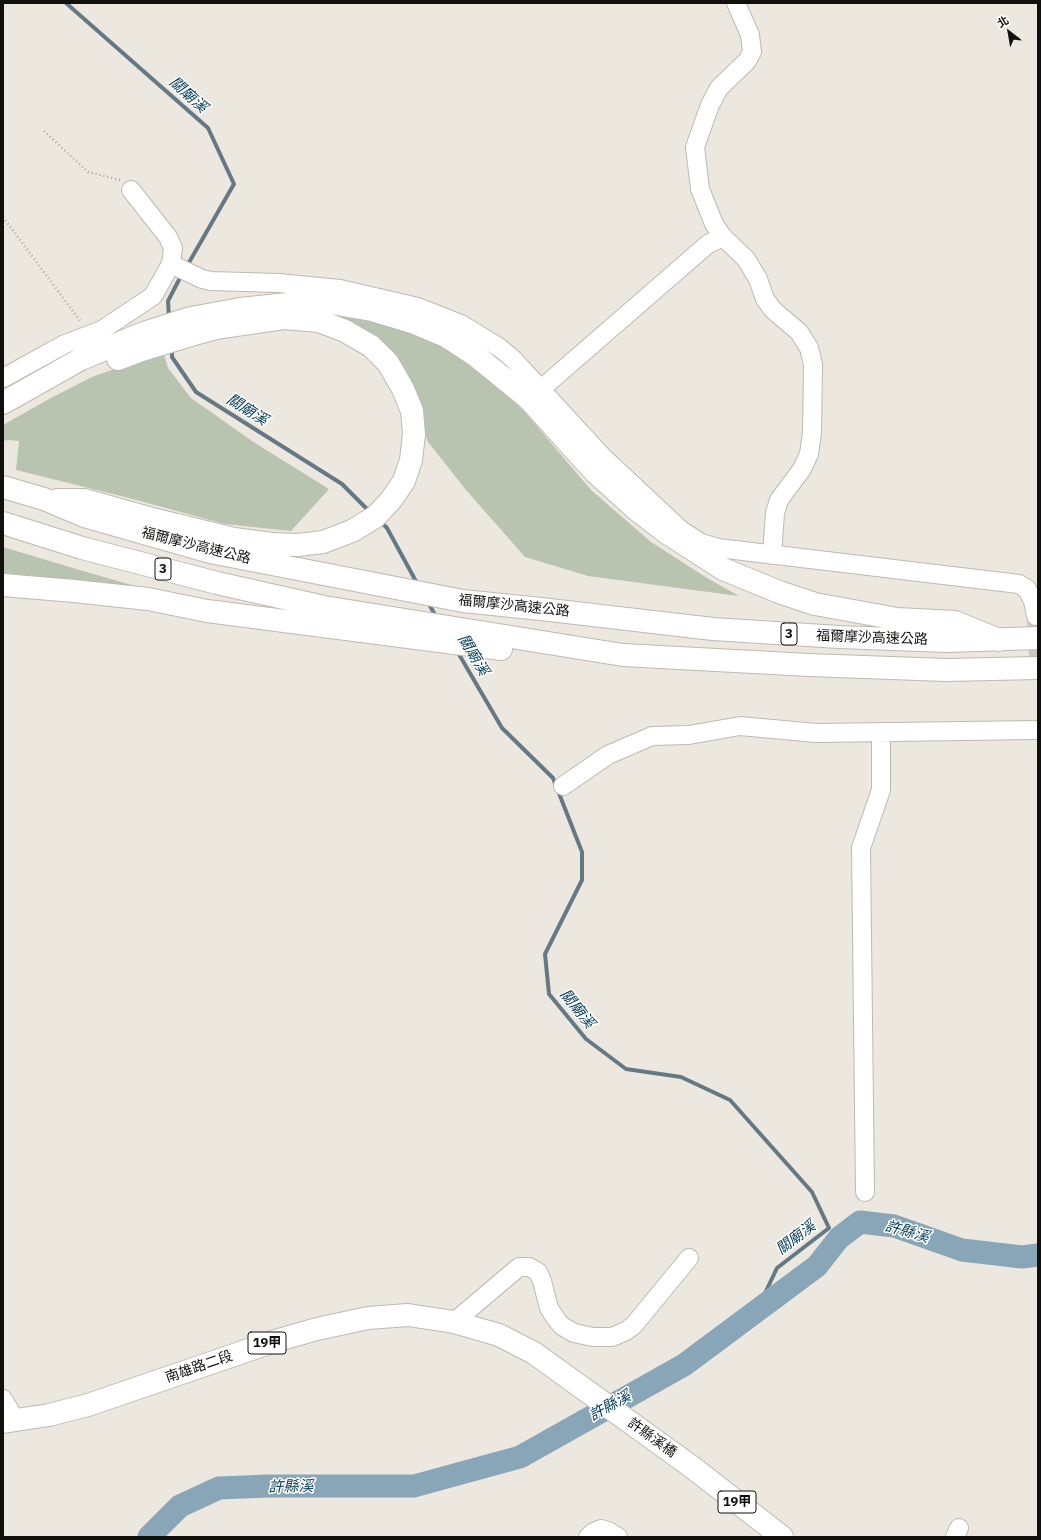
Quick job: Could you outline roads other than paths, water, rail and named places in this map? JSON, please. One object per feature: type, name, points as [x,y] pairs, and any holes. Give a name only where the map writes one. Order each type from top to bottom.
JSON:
[{"type":"main road","points":[[3,403],[81,359],[248,308],[288,304],[332,303],[372,310],[415,323],[446,336],[475,355],[503,376],[529,399],[594,472],[636,510],[667,533],[724,569],[779,592],[815,604],[897,619],[955,622],[999,640]]},
{"type":"main road","points":[[44,499],[84,500],[156,520],[234,539],[272,544],[298,545],[323,542],[352,532],[375,517],[391,500],[404,481],[411,460],[414,434],[412,412],[403,389],[388,363],[371,346],[345,331],[319,321],[284,318],[217,328],[191,326]]},
{"type":"main road","points":[[3,418],[46,392],[91,370],[143,341]]},
{"type":"main road","name":"福爾摩沙高速公路","points":[[3,487],[44,499],[84,516],[210,552],[463,602],[541,609],[713,629],[823,636],[947,641],[1038,638]]},
{"type":"main road","name":"3","points":[[3,523],[82,548],[216,583],[324,616]]},
{"type":"main road","points":[[3,585],[74,590],[148,599],[208,611],[324,616]]},
{"type":"main road","name":"福爾摩沙高速公路","points":[[324,616],[556,650],[623,655],[809,665],[946,670],[1038,668]]},
{"type":"main road","name":"南雄路二段","points":[[10,1422],[49,1415],[88,1405],[275,1341],[317,1329],[368,1318],[408,1315],[454,1322],[499,1335],[534,1353]]},
{"type":"main road","name":"許縣溪橋","points":[[534,1353],[692,1467],[782,1537]]},
{"type":"lane","points":[[736,3],[750,35],[752,52],[747,61],[719,88],[710,104],[695,147],[700,189],[714,224],[723,237],[746,259],[758,279],[765,300],[773,310],[799,332],[809,348],[813,364],[812,433],[809,454],[802,470],[779,500],[775,513],[772,555]]},
{"type":"lane","points":[[3,378],[65,344],[102,330],[153,296],[173,265],[172,243],[131,190]]},
{"type":"lane","points":[[541,389],[708,244],[723,237]]},
{"type":"lane","points":[[173,265],[202,279],[211,281],[278,283],[340,289],[418,307],[461,324],[500,348],[513,359],[602,457],[681,530],[701,543],[718,548],[772,555],[1019,584],[1027,589],[1033,601],[1036,616]]},
{"type":"lane","points":[[563,786],[608,755],[652,736],[689,735],[740,726],[816,733],[1038,730]]},
{"type":"lane","points":[[865,1192],[861,848],[881,790],[881,732]]},
{"type":"lane","points":[[454,1322],[519,1267],[529,1267],[538,1272],[549,1308],[562,1326],[574,1333],[593,1337],[612,1337],[626,1331],[634,1324],[689,1258]]},
{"type":"lane","points":[[3,1399],[10,1422]]},
{"type":"lane","points":[[588,1537],[592,1533],[601,1529],[618,1537]]},
{"type":"waterway","name":"關廟溪","points":[[66,3],[208,128],[234,184],[187,266]]},
{"type":"waterway","name":"關廟溪","points":[[169,318],[168,301],[182,274]]},
{"type":"waterway","name":"關廟溪","points":[[172,349],[172,357],[196,392],[342,484],[370,512]]},
{"type":"waterway","name":"關廟溪","points":[[380,521],[387,528],[418,585]]},
{"type":"waterway","name":"關廟溪","points":[[427,601],[437,618]]},
{"type":"waterway","name":"關廟溪","points":[[457,651],[502,728],[553,778],[582,852],[582,880],[545,954],[549,994],[586,1039],[626,1069],[681,1077],[730,1100],[812,1192],[829,1228],[777,1268],[757,1310]]},
{"type":"waterway","name":"許縣溪","points":[[149,1537],[180,1506],[219,1488],[268,1486],[414,1486],[520,1457],[684,1365],[817,1266],[839,1238],[860,1222],[894,1226],[962,1250],[1022,1257],[1038,1255]]},
{"type":"tunnel","points":[[1036,616],[1038,658]]}]
